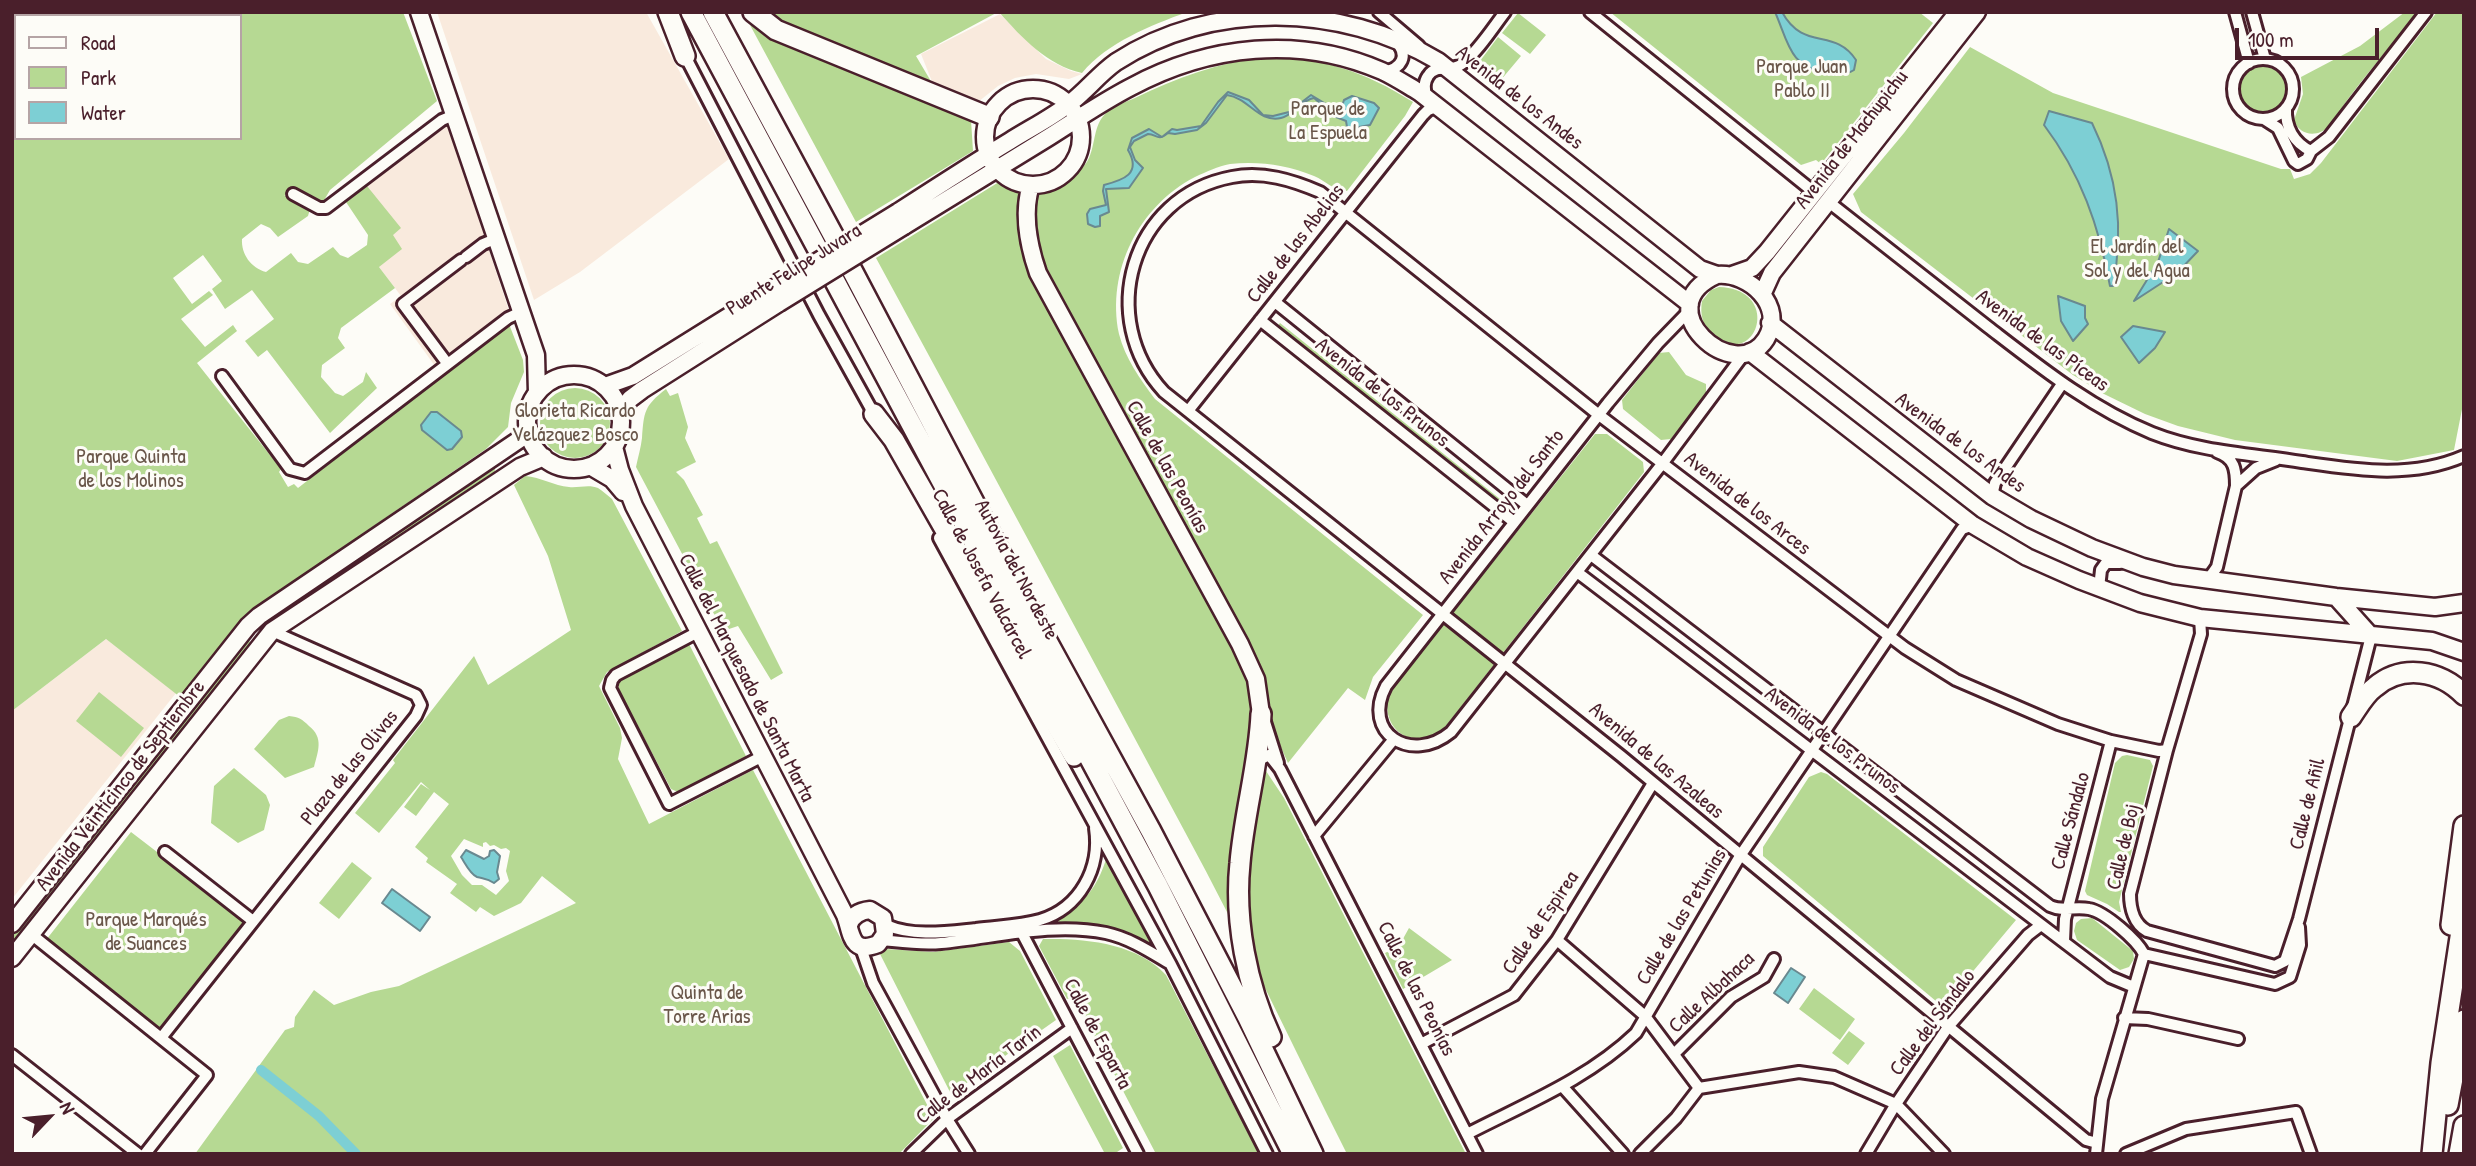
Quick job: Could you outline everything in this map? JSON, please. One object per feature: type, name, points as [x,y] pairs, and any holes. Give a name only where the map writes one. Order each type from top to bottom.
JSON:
[{"type":"highway","points":[[668,12],[685,56]]},
{"type":"highway","name":"Autovía del Nordeste","points":[[691,12],[1158,886],[1293,1154]]},
{"type":"highway","name":"Autovía del Nordeste","points":[[713,12],[1041,630],[1151,831],[1248,1018],[1313,1154]]},
{"type":"highway","points":[[753,12],[776,30],[989,117]]},
{"type":"highway","points":[[874,414],[894,440],[1132,853],[1158,886]]},
{"type":"highway","points":[[2351,717],[2373,688],[2386,679],[2403,673],[2430,674],[2453,684],[2464,695]]},
{"type":"highway","points":[[1261,714],[1257,761],[1239,877],[1240,915],[1248,966],[1262,1018],[1297,1094],[1320,1154]]},
{"type":"highway","points":[[2432,1154],[2448,954],[2464,825]]},
{"type":"highway","points":[[2441,1063],[2464,911]]},
{"type":"highway","points":[[2440,1154],[2464,1020]]},
{"type":"highway","points":[[2459,1154],[2464,1126]]},
{"type":"main road","points":[[419,12],[536,355],[537,393]]},
{"type":"main road","name":"Avenida de Machupichu","points":[[1725,275],[1752,268],[1759,262],[1958,12]]},
{"type":"main road","name":"Avenida de Machupichu","points":[[1762,295],[1772,273],[1977,12]]},
{"type":"main road","name":"Avenida de los Andes","points":[[992,162],[1069,104],[1116,62],[1164,35],[1206,21],[1242,15],[1308,15],[1338,20],[1391,37],[1429,55],[1451,69],[1700,269],[1725,275]]},
{"type":"main road","points":[[992,162],[1078,119],[1133,85],[1193,61],[1236,51],[1278,48],[1339,56],[1384,72],[1433,102],[1690,307]]},
{"type":"main road","points":[[1026,89],[1050,92],[1069,104],[1078,119],[1081,134],[1080,150],[1073,165],[1047,184],[1031,186],[1006,177],[992,162],[985,142],[989,117],[1003,99],[1026,89]]},
{"type":"main road","name":"Puente Felipe Juvara","points":[[605,386],[633,376],[775,296],[992,162]]},
{"type":"main road","name":"Calle de las Peonías","points":[[1031,186],[1028,223],[1030,247],[1038,274],[1240,644],[1256,679],[1261,714]]},
{"type":"main road","points":[[1815,193],[1829,203]]},
{"type":"main road","points":[[1747,353],[1765,341],[1770,323],[1762,295],[1750,282],[1725,275],[1697,289],[1690,307],[1692,323],[1714,347],[1727,352],[1747,353],[1973,525],[2027,557],[2099,588],[2140,603],[2200,618],[2432,641],[2464,652]]},
{"type":"main road","name":"Puente Felipe Juvara","points":[[621,414],[630,399],[775,296]]},
{"type":"main road","name":"Avenida de los Andes","points":[[1770,323],[1992,496],[2069,538],[2144,567],[2207,581],[2435,607],[2464,603]]},
{"type":"main road","points":[[536,355],[563,376]]},
{"type":"main road","points":[[563,376],[585,376],[605,386],[618,403],[621,414],[621,427],[614,447],[600,461],[590,466],[566,468],[544,457],[532,442],[529,433],[529,408],[537,393],[553,379],[563,376]]},
{"type":"main road","name":"Avenida Veinticinco de Septiembre","points":[[12,924],[253,621],[529,433]]},
{"type":"main road","name":"Calle del Marquesado de Santa Marta","points":[[614,447],[634,506],[821,869],[849,925],[850,937],[875,939],[878,914],[864,911],[839,892],[821,869]]},
{"type":"main road","name":"Avenida Veinticinco de Septiembre","points":[[12,958],[268,636],[520,467],[544,457]]},
{"type":"main road","name":"Calle del Marquesado de Santa Marta","points":[[590,466],[612,479],[634,506]]},
{"type":"main road","points":[[2336,597],[2371,636]]},
{"type":"main road","points":[[253,621],[253,636],[268,636]]},
{"type":"main road","points":[[849,925],[854,916],[864,911]]},
{"type":"street","name":"Calle de Josefa Valcárcel","points":[[661,12],[819,315],[1171,965],[1267,1154]]},
{"type":"street","points":[[1379,12],[1429,55]]},
{"type":"street","points":[[1433,102],[1425,83],[1430,74],[1440,68],[1451,69],[1464,62],[1505,12]]},
{"type":"street","points":[[1590,12],[1815,193]]},
{"type":"street","points":[[2235,12],[2249,63]]},
{"type":"street","points":[[2252,12],[2265,59]]},
{"type":"street","points":[[2311,151],[2300,144],[2288,127],[2286,108],[2293,91],[2288,73],[2282,66],[2265,59],[2249,63],[2236,77],[2234,97],[2245,113],[2264,119],[2278,128],[2298,164],[2329,137],[2426,12]]},
{"type":"street","points":[[1384,72],[1398,67],[1403,61],[1404,54],[1400,45],[1391,37]]},
{"type":"street","name":"Calle de las Abelias","points":[[1188,411],[1433,102]]},
{"type":"street","points":[[2264,119],[2272,118],[2286,108]]},
{"type":"street","points":[[293,194],[319,208],[326,208],[442,120],[454,115]]},
{"type":"street","name":"Avenida de los Arces","points":[[1188,411],[1154,381],[1139,355],[1130,324],[1130,283],[1139,251],[1154,224],[1171,206],[1195,190],[1219,180],[1249,175],[1279,177],[1300,184],[1320,192],[1346,212],[1599,415],[1889,638],[1955,680],[2058,724],[2111,741],[2159,751],[2167,750]]},
{"type":"street","name":"Avenida de las Píceas","points":[[1829,203],[2062,384],[2104,410],[2151,432],[2211,450],[2388,472],[2427,469],[2464,456]]},
{"type":"street","points":[[447,363],[403,304],[463,258],[495,239]]},
{"type":"street","name":"Avenida de los Prunos","points":[[1275,302],[1527,505]]},
{"type":"street","name":"Avenida Arroyo del Santo","points":[[1394,739],[1381,719],[1380,697],[1386,686],[1599,415],[1690,307]]},
{"type":"street","points":[[222,376],[290,469],[305,473],[447,363],[508,318],[521,312]]},
{"type":"street","name":"Avenida de los Prunos","points":[[1260,320],[1514,522]]},
{"type":"street","points":[[1314,836],[1394,739],[1412,747],[1429,746],[1451,732],[1747,353]]},
{"type":"street","points":[[1992,496],[1995,483],[2062,384]]},
{"type":"street","name":"Avenida de las Azaleas","points":[[1188,411],[1653,783],[2096,1148]]},
{"type":"street","points":[[2207,581],[2217,567],[2235,486],[2236,467],[2227,455],[2211,450]]},
{"type":"street","points":[[2235,486],[2256,468],[2269,461],[2283,459]]},
{"type":"street","name":"Calle de las Petunias","points":[[1467,1134],[1562,1086],[1614,1054],[1636,1033],[1740,856],[1962,529],[1973,525]]},
{"type":"street","name":"Avenida de los Prunos","points":[[1591,555],[2050,906],[2067,910],[2094,910],[2134,940],[2144,954]]},
{"type":"street","name":"Avenida de los Andes","points":[[2099,588],[2101,570],[2106,563],[2113,561],[2137,568],[2144,567]]},
{"type":"street","name":"Avenida de los Prunos","points":[[1577,572],[2063,942],[2110,977],[2134,987]]},
{"type":"street","name":"Calle de Boj","points":[[2200,618],[2201,634],[2167,750],[2130,894],[2130,903],[2137,923],[2147,932],[2266,965]]},
{"type":"street","points":[[698,632],[616,675],[610,688],[669,804],[763,756]]},
{"type":"street","name":"Plaza de las Olivas","points":[[161,1038],[416,716],[421,705],[416,695],[268,636]]},
{"type":"street","name":"Calle de Añil","points":[[2266,965],[2275,966],[2285,961],[2299,919],[2371,636]]},
{"type":"street","name":"Calle de las Peonías","points":[[1261,714],[1280,769],[1477,1154]]},
{"type":"street","name":"Calle Sándalo","points":[[2067,910],[2111,741]]},
{"type":"street","points":[[1257,761],[1269,755],[1280,769]]},
{"type":"street","name":"Calle de Espirea","points":[[1422,1044],[1514,995],[1557,940],[1653,783]]},
{"type":"street","points":[[875,939],[896,929],[922,933],[948,932],[1018,924],[1049,916],[1071,902],[1088,879],[1096,854],[1094,821]]},
{"type":"street","points":[[165,852],[253,921]]},
{"type":"street","points":[[2063,942],[2067,910]]},
{"type":"street","points":[[2096,1148],[2102,1099],[2144,954],[2275,984],[2290,977],[2300,945],[2299,919]]},
{"type":"street","name":"Calle del Sándalo","points":[[1866,1154],[1948,1027],[2028,934],[2041,925]]},
{"type":"street","points":[[875,939],[939,943],[1022,933],[1079,930],[1108,933],[1136,943],[1171,965]]},
{"type":"street","name":"Calle de Esparta","points":[[1022,933],[1133,1151]]},
{"type":"street","points":[[31,934],[207,1075],[145,1154]]},
{"type":"street","points":[[875,939],[870,972],[947,1119],[969,1154]]},
{"type":"street","points":[[1557,940],[1644,1016],[1699,1088]]},
{"type":"street","name":"Calle Albahaca","points":[[1674,1055],[1731,997],[1764,977],[1774,959]]},
{"type":"street","points":[[2257,981],[2271,977],[2272,971],[2266,965]]},
{"type":"street","points":[[2124,1018],[2148,1019],[2238,1039]]},
{"type":"street","name":"Calle de María Tarín","points":[[911,1154],[947,1119],[1072,1028]]},
{"type":"street","points":[[12,1055],[138,1154]]},
{"type":"street","points":[[1640,1154],[1676,1118],[1699,1088],[1798,1072],[1834,1077],[1896,1104],[1944,1154]]},
{"type":"street","points":[[1562,1086],[1623,1154]]},
{"type":"street","points":[[2126,1154],[2186,1129],[2296,1112],[2311,1154]]},
{"type":"shaded area","points":[[437,12],[646,12],[729,159],[580,272],[534,300]]},
{"type":"shaded area","points":[[1000,14],[1046,59],[1082,74],[1069,79],[1036,74],[1015,78],[998,86],[978,102],[933,84],[921,54]]},
{"type":"shaded area","points":[[448,125],[509,311],[435,366],[390,304],[401,296],[379,267],[392,235],[367,186]]},
{"type":"shaded area","points":[[106,639],[176,693],[12,899],[12,711]]},
{"type":"green space","name":"Parque Quinta de los Molinos","points":[[12,12],[86,14],[14,14],[14,140],[242,140],[241,14],[403,12],[437,101],[330,190],[323,202],[299,194],[284,195],[310,209],[308,216],[278,237],[270,228],[261,224],[242,239],[248,260],[266,272],[291,253],[298,262],[308,264],[333,247],[340,255],[348,258],[367,245],[368,235],[346,202],[367,186],[401,228],[393,235],[402,249],[379,267],[395,288],[341,328],[338,338],[345,348],[322,365],[321,377],[335,393],[343,396],[363,382],[366,372],[377,388],[330,433],[267,350],[258,357],[245,341],[274,319],[252,290],[225,309],[212,289],[222,281],[203,255],[173,278],[192,304],[209,291],[213,295],[181,319],[205,347],[233,325],[237,331],[197,363],[281,469],[279,472],[288,487],[294,484],[298,488],[509,324],[523,360],[524,372],[511,403],[508,427],[486,449],[254,608],[180,697],[106,639],[12,711]]},
{"type":"green space","points":[[762,12],[998,12],[916,56],[932,83],[818,38]]},
{"type":"green space","points":[[999,12],[1187,12],[1144,29],[1117,44],[1104,52],[1082,73],[1046,57],[1026,41]]},
{"type":"green space","name":"Parque Juan Pablo II","points":[[1610,12],[1919,12],[1933,23],[1821,164],[1816,160],[1801,165]]},
{"type":"green space","points":[[2405,12],[2417,12],[2356,88],[2332,123],[2325,130],[2314,134],[2300,129],[2294,120],[2303,94],[2301,77],[2360,46]]},
{"type":"green space","name":"El Jardín del Sol y del Agua","points":[[2437,12],[2464,12],[2464,399],[2454,450],[2397,461],[2235,440],[2178,426],[2145,414],[2073,375],[1861,212],[1853,194],[1970,47],[2053,93],[2281,169],[2290,169],[2294,179],[2310,174],[2321,163]]},
{"type":"green space","points":[[1518,13],[1546,35],[1530,54],[1502,33]]},
{"type":"green space","points":[[750,25],[971,120],[973,151],[856,222]]},
{"type":"green space","points":[[1498,37],[1521,56],[1495,87],[1482,76],[1477,65]]},
{"type":"green space","name":"Parque de La Espuela","points":[[1263,57],[1304,60],[1341,68],[1377,82],[1413,102],[1347,191],[1294,169],[1252,163],[1230,164],[1217,168],[1175,189],[1143,223],[1131,243],[1123,264],[1116,310],[1119,334],[1125,351],[1155,399],[1423,615],[1373,677],[1365,700],[1348,688],[1288,763],[1275,734],[1260,664],[1043,261],[1037,237],[1036,193],[1066,180],[1085,165],[1099,123],[1109,111],[1198,72]]},
{"type":"green space","points":[[2263,64],[2280,72],[2288,89],[2280,106],[2263,114],[2246,106],[2238,89],[2246,72]]},
{"type":"green space","points":[[1007,177],[1023,189],[1026,251],[1241,665],[1253,703],[1262,765],[1284,798],[1466,1154],[1347,1154],[1206,872],[876,258]]},
{"type":"green space","points":[[1719,287],[1739,291],[1752,301],[1757,313],[1756,326],[1751,337],[1741,343],[1728,344],[1713,335],[1704,324],[1702,301],[1711,290]]},
{"type":"green space","points":[[1280,323],[1505,503],[1503,505],[1277,327]]},
{"type":"green space","points":[[1669,352],[1686,375],[1706,384],[1706,394],[1671,439],[1661,440],[1623,409],[1622,400],[1659,353]]},
{"type":"green space","name":"Glorieta Ricardo Velázquez Bosco","points":[[568,388],[582,388],[595,394],[604,403],[610,423],[608,436],[600,448],[582,458],[568,458],[555,452],[546,443],[540,430],[540,416],[546,403],[555,394]]},
{"type":"green space","points":[[666,389],[670,396],[678,393],[688,427],[685,438],[696,462],[676,472],[684,480],[703,515],[697,518],[710,544],[717,541],[783,673],[771,680],[738,626],[723,631],[636,467],[646,410]]},
{"type":"green space","points":[[1595,434],[1607,434],[1643,462],[1644,472],[1443,730],[1431,737],[1420,739],[1409,738],[1400,733],[1388,716],[1390,691]]},
{"type":"green space","points":[[491,466],[495,469],[494,476],[288,615],[281,606]]},
{"type":"green space","name":"Quinta de Torre Arias","points":[[525,476],[563,486],[595,487],[612,499],[682,631],[607,672],[599,686],[620,728],[622,738],[618,759],[649,824],[753,770],[934,1118],[899,1154],[195,1154],[285,1030],[294,1027],[295,1017],[314,990],[334,1005],[399,986],[576,903],[542,876],[521,903],[494,916],[480,907],[476,912],[450,893],[457,884],[426,862],[428,858],[415,847],[449,804],[434,792],[416,816],[404,807],[421,784],[430,790],[421,782],[379,833],[355,813],[474,656],[488,685],[571,630],[548,556],[514,485]],"holes":[[[464,839],[483,847],[486,842],[490,846],[510,851],[506,871],[509,881],[496,895],[482,885],[472,885],[462,875],[451,856]]]},
{"type":"green space","points":[[248,639],[252,645],[12,951],[12,933],[244,640]]},
{"type":"green space","points":[[689,644],[746,756],[678,792],[671,789],[618,685],[621,680]]},
{"type":"green space","points":[[99,692],[144,728],[121,757],[76,721]]},
{"type":"green space","points":[[289,716],[300,719],[314,731],[319,745],[314,767],[285,778],[254,749],[279,720]]},
{"type":"green space","points":[[2127,755],[2150,760],[2153,766],[2119,902],[2119,912],[2087,895],[2085,891],[2115,763]]},
{"type":"green space","points":[[234,768],[266,795],[270,805],[264,830],[238,843],[211,823],[214,786]]},
{"type":"green space","points":[[1821,772],[2016,920],[1943,1007],[1763,856],[1763,847],[1809,777]]},
{"type":"green space","name":"Parque Marqués de Suances","points":[[131,832],[247,921],[160,1032],[46,940]]},
{"type":"green space","points":[[1108,853],[1155,947],[1124,933],[1101,928],[1040,927],[1065,914],[1084,899],[1098,880]]},
{"type":"green space","points":[[352,862],[372,878],[339,919],[319,903]]},
{"type":"green space","points":[[2092,918],[2133,951],[2134,959],[2129,967],[2120,970],[2077,940],[2074,931],[2076,923],[2081,919]]},
{"type":"green space","points":[[1409,928],[1452,960],[1403,989],[1385,953],[1399,946]]},
{"type":"green space","points":[[1043,939],[1092,942],[1125,949],[1154,964],[1166,975],[1259,1154],[1156,1154],[1074,997],[1067,999],[1039,946]]},
{"type":"green space","points":[[1009,942],[1020,951],[1056,1020],[951,1094],[880,954],[886,949],[933,952]]},
{"type":"green space","points":[[1814,988],[1855,1019],[1840,1040],[1799,1009]]},
{"type":"green space","points":[[1849,1031],[1865,1043],[1848,1065],[1832,1053]]},
{"type":"green space","points":[[1070,1045],[1123,1148],[1114,1154],[1105,1154],[1053,1056]]},
{"type":"water","points":[[1775,12],[1782,12],[1800,32],[1838,44],[1847,50],[1856,60],[1854,70],[1845,74],[1834,74],[1814,70],[1805,65],[1792,52]]},
{"type":"water","points":[[1228,92],[1249,100],[1263,115],[1273,116],[1289,112],[1311,95],[1339,115],[1344,100],[1352,96],[1374,103],[1379,108],[1370,125],[1359,127],[1352,135],[1348,133],[1346,121],[1336,117],[1314,98],[1290,114],[1273,119],[1260,114],[1235,97],[1227,95],[1206,123],[1197,130],[1163,136],[1172,129],[1201,126]]},
{"type":"water","points":[[2049,111],[2092,123],[2101,143],[2113,183],[2118,223],[2113,286],[2110,286],[2087,201],[2068,162],[2044,125]]},
{"type":"water","points":[[1149,129],[1162,137],[1148,134],[1134,141],[1130,147],[1135,160],[1143,168],[1129,188],[1106,189],[1109,212],[1100,216],[1100,226],[1088,224],[1087,214],[1090,209],[1106,205],[1104,185],[1124,178],[1132,170],[1132,158],[1128,150],[1132,138]]},
{"type":"water","points":[[2169,229],[2198,251],[2177,273],[2134,301],[2158,262]]},
{"type":"water","points":[[2058,296],[2085,306],[2088,324],[2073,341],[2061,321]]},
{"type":"water","points":[[2133,326],[2165,332],[2155,348],[2139,363],[2121,337]]},
{"type":"water","points":[[431,412],[437,412],[461,431],[462,437],[452,449],[447,450],[422,430],[421,425]]},
{"type":"water","points":[[466,850],[484,859],[494,850],[500,856],[497,872],[499,879],[494,883],[474,876],[461,857]]},
{"type":"water","points":[[392,889],[430,917],[420,931],[382,903]]},
{"type":"water","points":[[1791,968],[1805,977],[1788,1003],[1774,993]]},
{"type":"waterway","points":[[261,1070],[319,1116],[356,1154]]}]
